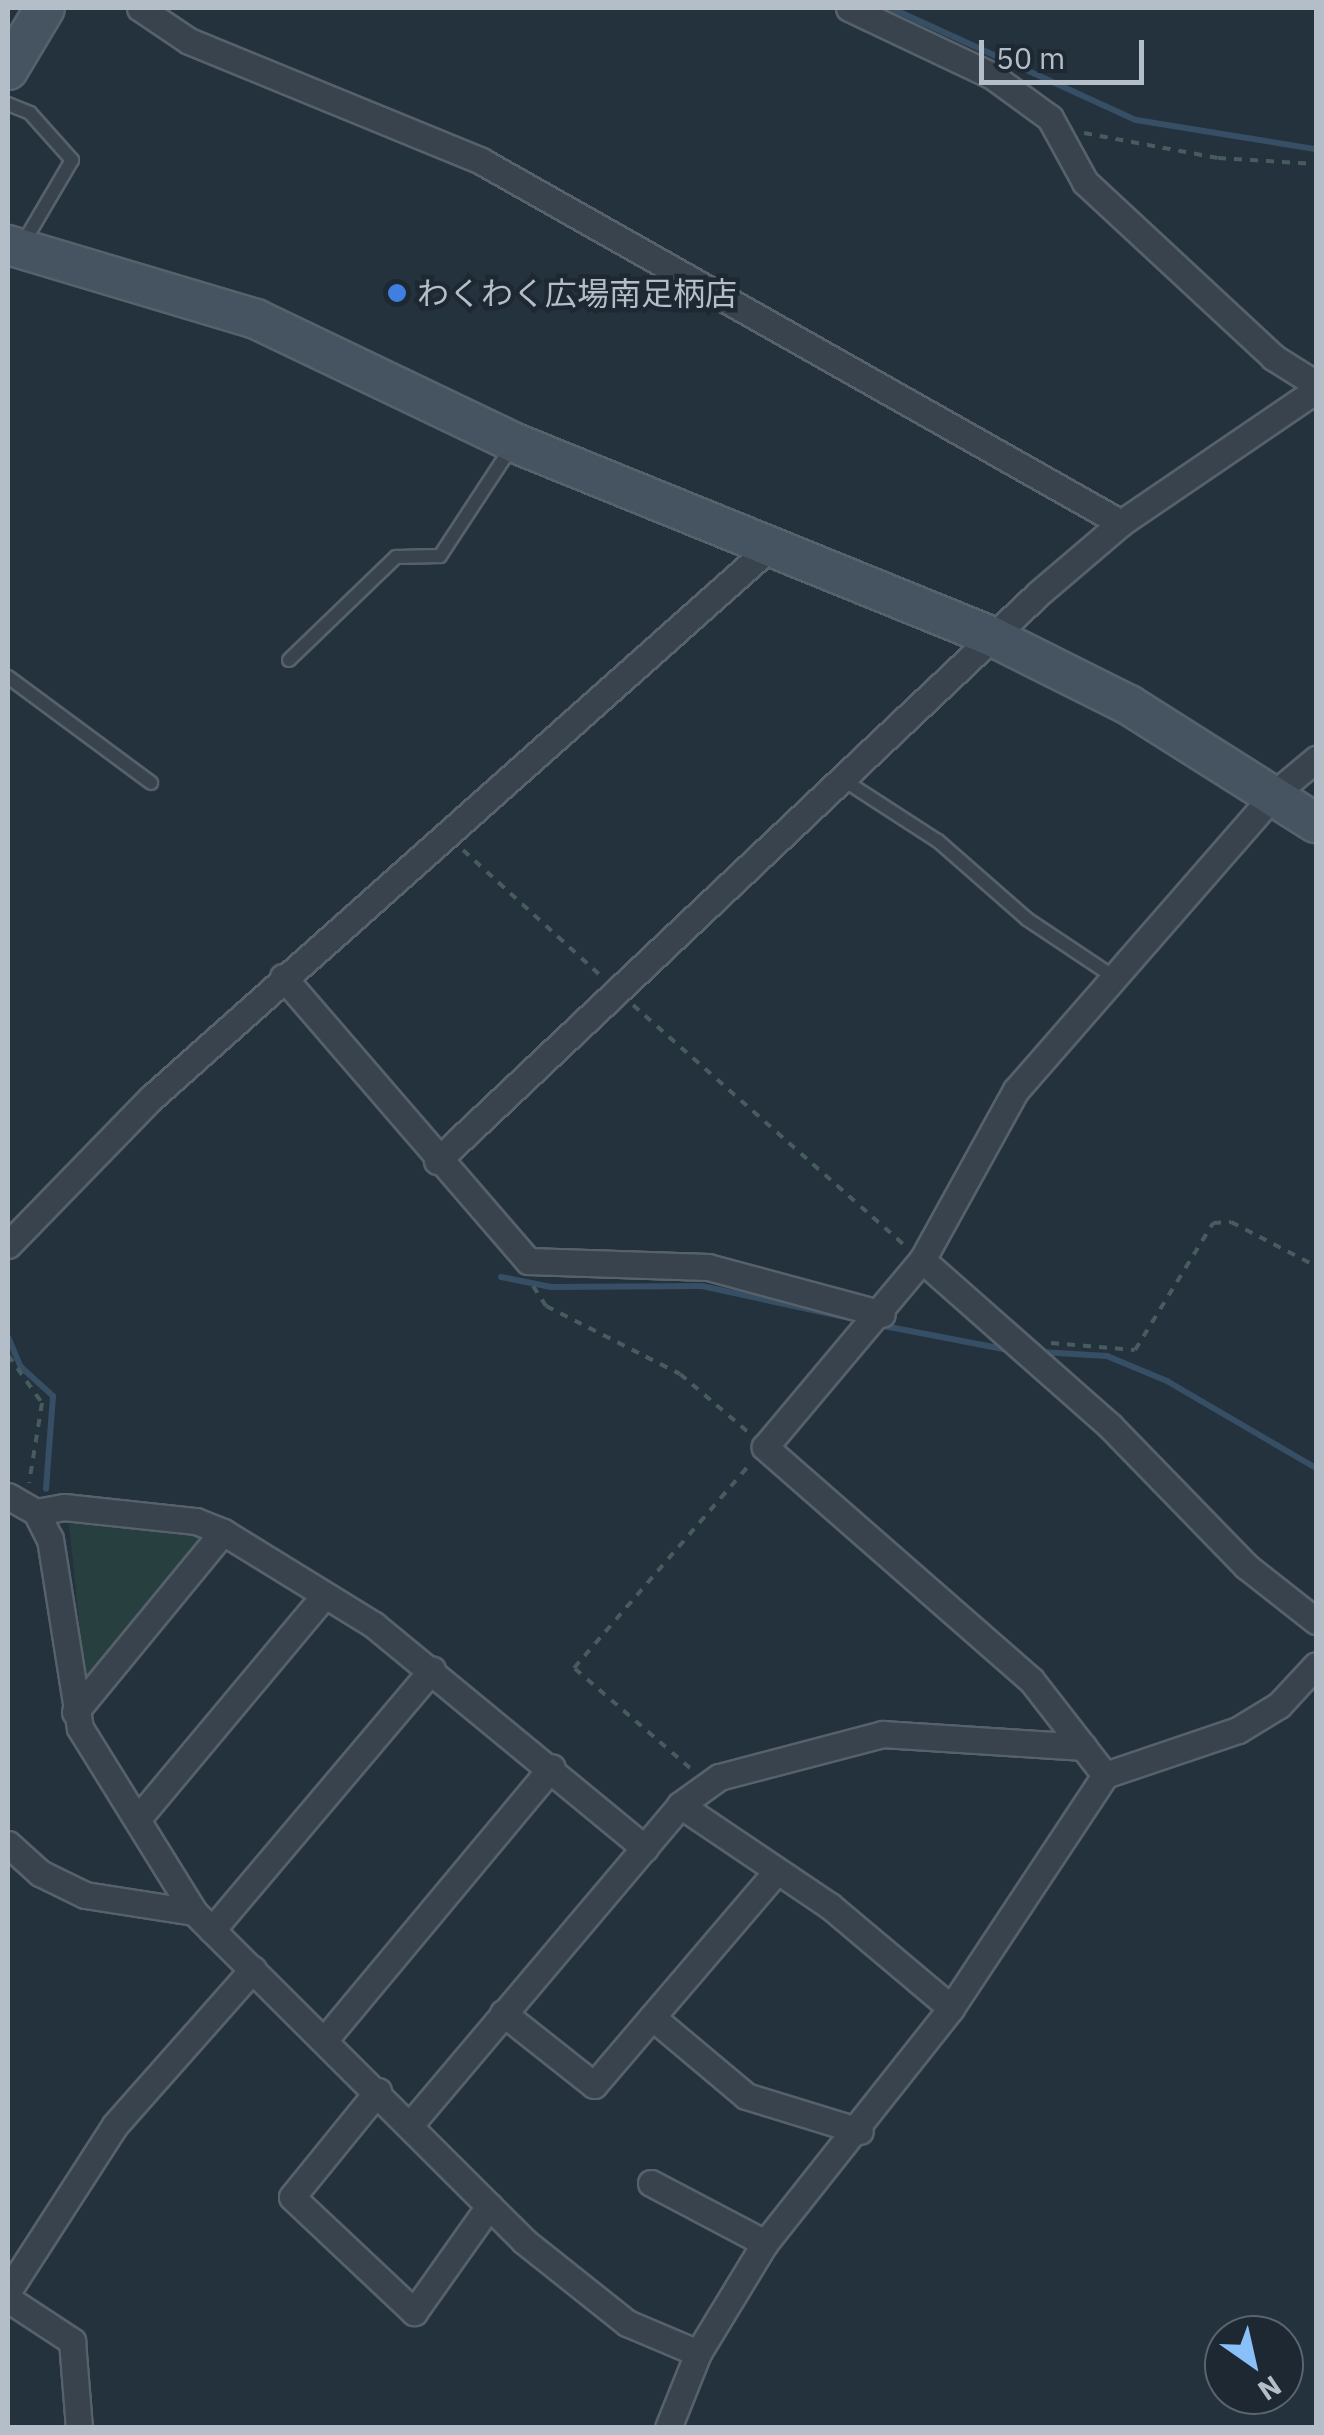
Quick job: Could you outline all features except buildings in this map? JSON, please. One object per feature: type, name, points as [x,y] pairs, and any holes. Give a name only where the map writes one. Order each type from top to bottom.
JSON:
[{"type":"street","points":[[8,70],[45,8]]},
{"type":"street","points":[[140,8],[189,41],[481,161],[1121,523]]},
{"type":"street","points":[[438,1162],[615,988],[1121,523],[1316,387],[1274,357],[1085,182],[1050,118],[991,75],[848,8]]},
{"type":"street","points":[[14,247],[256,319],[515,443],[993,637],[1114,696],[1316,823]]},
{"type":"street","points":[[8,1244],[284,977],[770,548]]},
{"type":"street","points":[[1106,1775],[1030,1680],[765,1447],[882,1314],[922,1260],[1016,1090],[1274,794],[1316,759]]},
{"type":"street","points":[[284,977],[438,1162],[528,1262],[708,1267],[882,1314]]},
{"type":"street","points":[[922,1260],[1022,1344],[1246,1566],[1316,1621]]},
{"type":"street","points":[[23,1504],[196,1521],[222,1532],[432,1670],[645,1848]]},
{"type":"street","points":[[23,1504],[50,1540],[75,1712],[203,1921],[327,2037],[489,2206],[627,2323],[698,2354]]},
{"type":"street","points":[[75,1712],[222,1532]]},
{"type":"street","points":[[140,1816],[324,1596]]},
{"type":"street","points":[[668,2428],[698,2354],[764,2243],[860,2131],[951,2008],[1106,1775],[1238,1730],[1280,1704],[1316,1666]]},
{"type":"street","points":[[203,1921],[432,1670]]},
{"type":"street","points":[[410,2125],[680,1805],[708,1783],[883,1734],[1084,1747]]},
{"type":"street","points":[[327,2037],[552,1768]]},
{"type":"street","points":[[680,1805],[774,1874],[830,1906],[951,2008]]},
{"type":"street","points":[[8,1844],[40,1873],[85,1895],[203,1921]]},
{"type":"street","points":[[503,2013],[594,2085],[774,1874]]},
{"type":"street","points":[[8,2291],[115,2125],[253,1969]]},
{"type":"street","points":[[652,2017],[746,2096],[860,2131]]},
{"type":"street","points":[[378,2092],[292,2197],[414,2312],[489,2206]]},
{"type":"street","points":[[651,2184],[764,2243]]},
{"type":"street","points":[[8,2300],[72,2341],[79,2428]]},
{"type":"lane","points":[[8,104],[30,113],[72,160],[14,247]]},
{"type":"lane","points":[[289,660],[396,557],[440,556],[515,443]]},
{"type":"lane","points":[[8,677],[151,783]]},
{"type":"lane","points":[[840,778],[938,841],[1027,919],[1112,976]]},
{"type":"path","points":[[1060,136],[1094,131],[1218,158],[1316,164]]},
{"type":"path","points":[[444,833],[922,1260]]},
{"type":"path","points":[[1022,1344],[1134,1350],[1148,1340],[1213,1223],[1231,1222],[1316,1266]]},
{"type":"path","points":[[528,1262],[546,1306],[680,1374],[765,1447],[574,1668],[708,1783]]},
{"type":"path","points":[[8,1356],[42,1403],[23,1504]]},
{"type":"green space","points":[[69,1523],[196,1536],[207,1544],[85,1681]]},
{"type":"waterway","points":[[891,8],[1136,120],[1316,149]]},
{"type":"waterway","points":[[501,1277],[551,1287],[702,1286],[862,1321]]},
{"type":"waterway","points":[[879,1325],[1009,1350]]},
{"type":"waterway","points":[[8,1337],[21,1367],[53,1396],[46,1489]]},
{"type":"waterway","points":[[1041,1352],[1107,1356],[1167,1381],[1316,1468]]},
{"type":"place","name":"わくわく広場南足柄店","points":[[397,293]]}]
